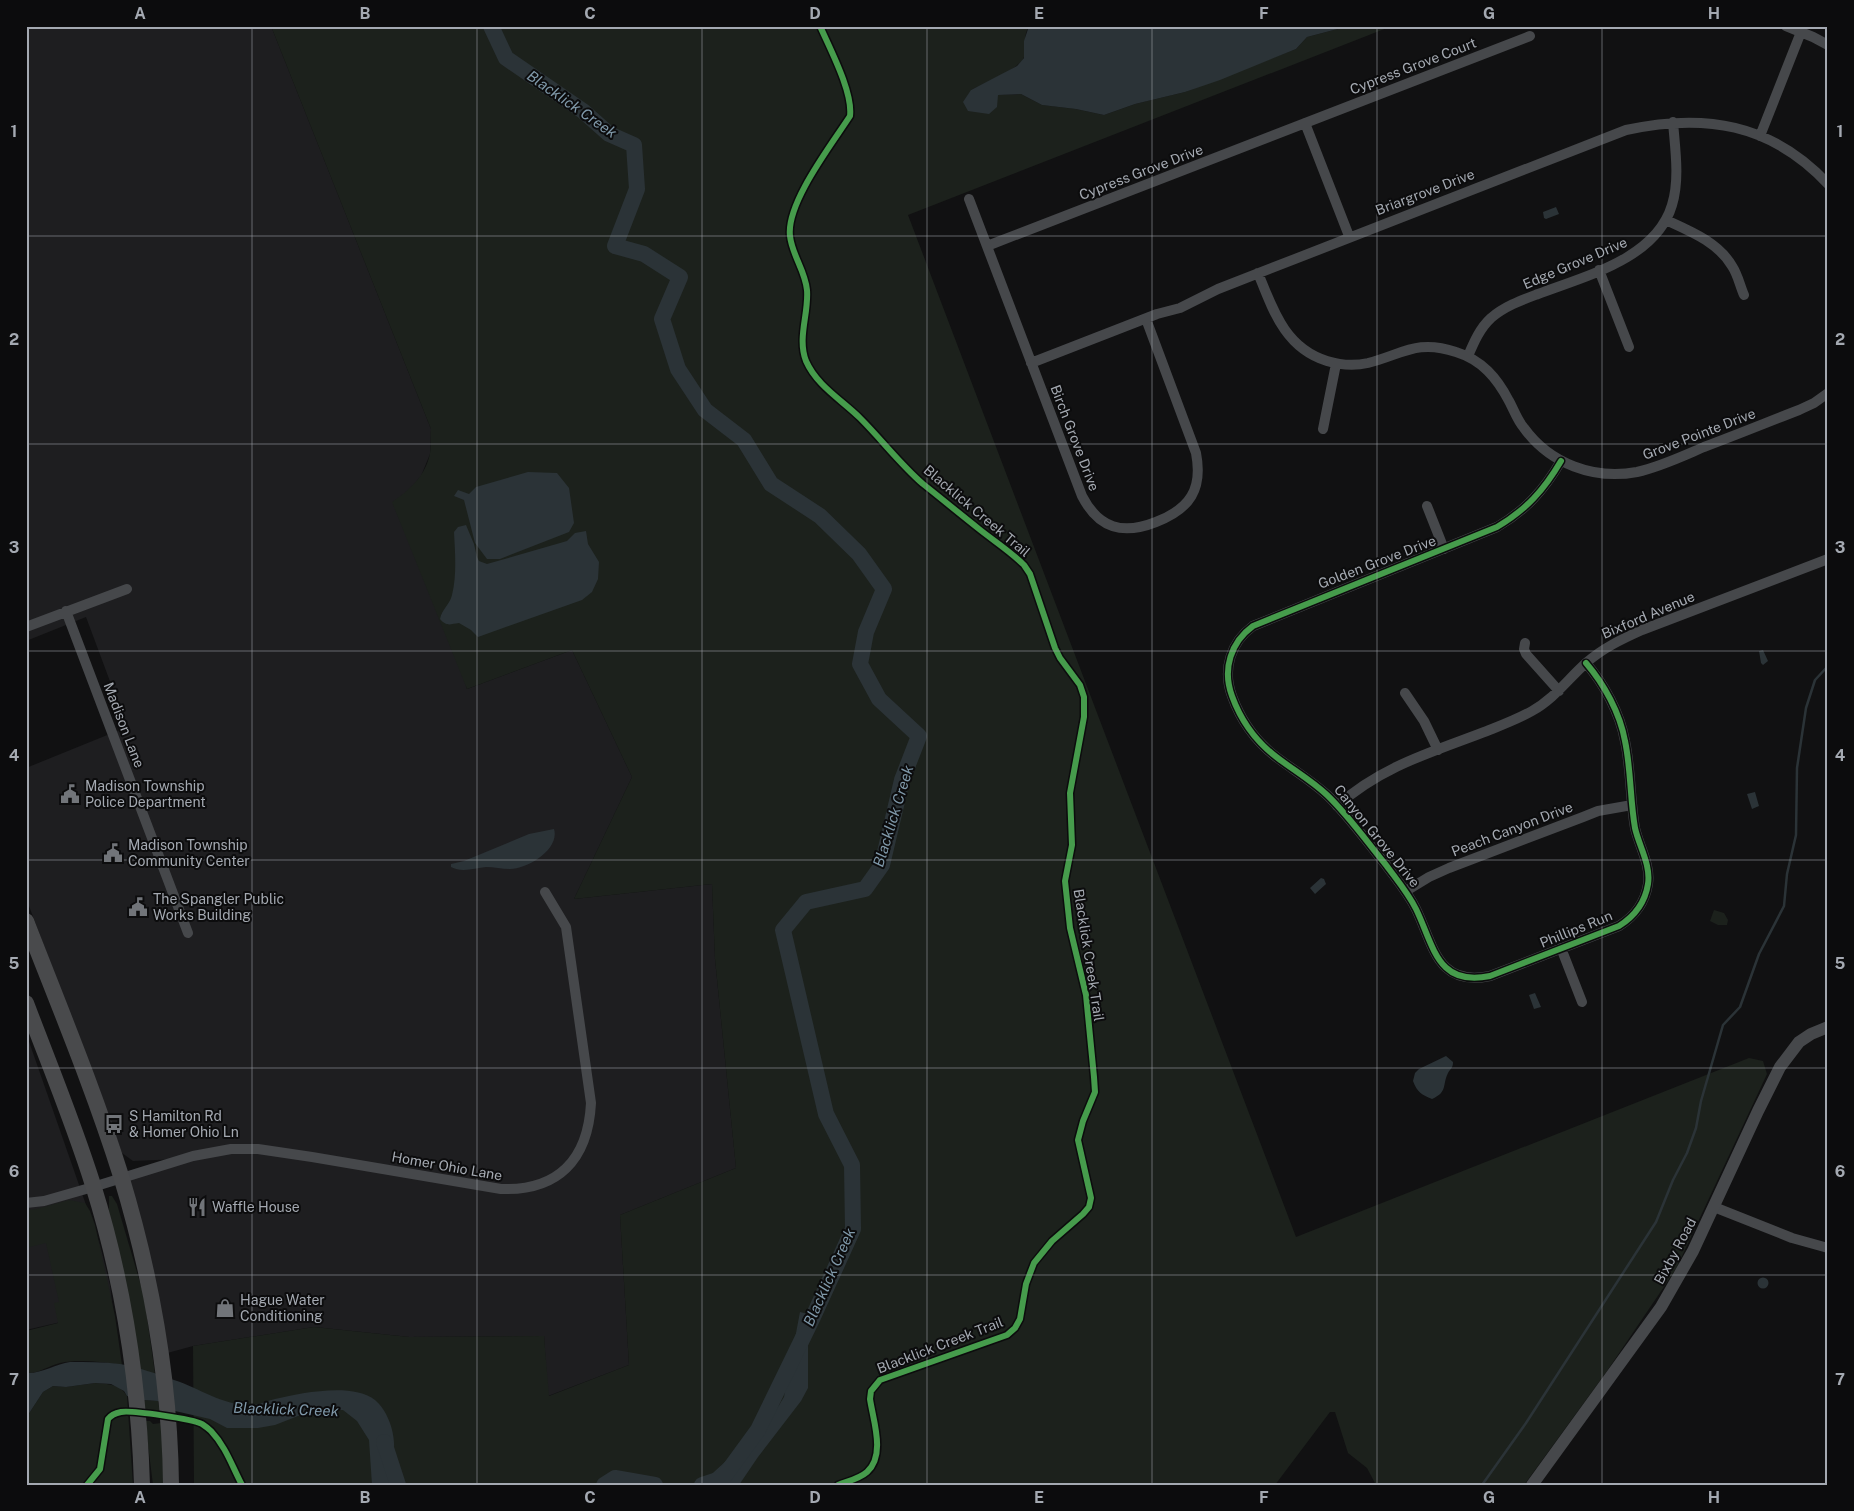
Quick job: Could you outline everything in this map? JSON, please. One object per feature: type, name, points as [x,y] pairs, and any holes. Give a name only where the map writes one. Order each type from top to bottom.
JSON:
[{"type":"main road","points":[[26,921],[99,1112],[121,1178],[142,1256],[160,1355],[168,1423],[172,1485]]},
{"type":"main road","points":[[26,1003],[78,1140],[93,1187],[114,1266],[130,1351],[138,1420],[142,1485]]},
{"type":"street","points":[[1786,26],[1828,45]]},
{"type":"street","points":[[1760,136],[1801,32]]},
{"type":"street","name":"Cypress Grove Court","points":[[1305,123],[1530,36]]},
{"type":"street","name":"Briargrove Drive","points":[[1031,363],[1146,318],[1180,308],[1218,289],[1349,236],[1603,137],[1626,130],[1673,122],[1723,125],[1776,143],[1805,163],[1828,184]]},
{"type":"street","name":"Edge Grove Drive","points":[[1468,356],[1481,330],[1499,311],[1630,256],[1659,231],[1672,206],[1676,188],[1673,122]]},
{"type":"street","points":[[1305,123],[1349,236]]},
{"type":"street","name":"Cypress Grove Drive","points":[[987,246],[1305,123]]},
{"type":"street","name":"Birch Grove Drive","points":[[969,199],[1082,496],[1092,513],[1108,525],[1121,528],[1133,528],[1161,520],[1179,511],[1188,502],[1199,478],[1196,453],[1146,318]]},
{"type":"street","points":[[1666,220],[1702,237],[1722,252],[1735,272],[1744,296]]},
{"type":"street","points":[[1599,270],[1630,347]]},
{"type":"street","name":"Grove Pointe Drive","points":[[1258,273],[1274,314],[1286,334],[1305,351],[1336,364],[1366,363],[1406,349],[1424,347],[1443,348],[1468,356],[1494,376],[1524,428],[1538,443],[1560,461],[1606,475],[1638,472],[1652,468],[1800,410],[1828,393]]},
{"type":"street","points":[[1323,429],[1336,364]]},
{"type":"street","name":"Golden Grove Drive","points":[[1231,695],[1227,675],[1230,656],[1240,638],[1253,626],[1486,533],[1524,510],[1548,481],[1560,461]]},
{"type":"street","points":[[1427,506],[1444,550]]},
{"type":"street","name":"Bixford Avenue","points":[[1337,806],[1378,775],[1530,712],[1546,703],[1586,663],[1604,648],[1624,638],[1828,559]]},
{"type":"street","points":[[26,627],[127,589]]},
{"type":"street","name":"Madison Lane","points":[[66,611],[188,933]]},
{"type":"street","points":[[1525,643],[1524,649],[1526,654],[1559,691]]},
{"type":"street","name":"Phillips Run","points":[[1443,965],[1454,974],[1462,977],[1480,978],[1490,976],[1624,923],[1634,915],[1643,902],[1648,879],[1647,868],[1636,829],[1628,756],[1620,724],[1604,687],[1586,663]]},
{"type":"street","points":[[1405,693],[1424,720],[1438,750]]},
{"type":"street","name":"Canyon Grove Drive","points":[[1231,695],[1246,724],[1259,742],[1310,781],[1337,806],[1406,891],[1436,957],[1443,965]]},
{"type":"street","name":"Peach Canyon Drive","points":[[1406,891],[1449,868],[1583,817],[1632,805]]},
{"type":"street","name":"Homer Ohio Lane","points":[[26,1203],[44,1201],[193,1156],[215,1151],[246,1149],[322,1158],[501,1190],[529,1188],[542,1185],[554,1178],[569,1165],[583,1144],[590,1124],[591,1104],[566,927],[544,892]]},
{"type":"street","points":[[1561,948],[1582,1002]]},
{"type":"street","name":"Bixby Road","points":[[1532,1485],[1661,1307],[1683,1271],[1780,1067],[1799,1042],[1810,1034],[1828,1026]]},
{"type":"street","points":[[1714,1207],[1792,1238],[1828,1248]]},
{"type":"shaded area","points":[[26,26],[271,26],[431,429],[430,454],[421,476],[408,492],[467,689],[572,650],[632,777],[574,899],[712,884],[715,959],[736,1168],[620,1215],[629,1365],[548,1396],[544,1336],[409,1337],[314,1327],[193,1346],[160,1355],[127,1176],[179,1159],[133,1161],[122,1153],[26,898],[26,768],[127,727],[86,617],[26,641]]},
{"type":"shaded area","points":[[271,26],[1029,26],[1025,37],[1024,57],[1021,62],[992,80],[971,90],[998,95],[1021,94],[1042,105],[1104,115],[1135,104],[1185,92],[1296,49],[1307,37],[1349,26],[1392,26],[908,215],[1296,1237],[1749,1058],[1763,1061],[1767,1074],[1676,1269],[1607,1371],[1524,1485],[1376,1485],[1367,1468],[1348,1453],[1335,1412],[1330,1412],[1275,1485],[194,1485],[193,1346],[314,1327],[409,1337],[544,1336],[549,1396],[629,1365],[620,1215],[736,1168],[715,959],[712,884],[574,899],[632,777],[572,650],[467,689],[392,502],[411,487],[425,468],[430,453],[431,429]]},
{"type":"shaded area","points":[[1714,910],[1724,913],[1728,920],[1727,925],[1718,925],[1710,921]]},
{"type":"shaded area","points":[[26,1033],[100,1245],[110,1285],[113,1310],[26,1330]]},
{"type":"shaded area","points":[[109,1196],[112,1196],[117,1204],[144,1296],[155,1374],[140,1370],[109,1217]]},
{"type":"shaded area","points":[[69,1200],[85,1203],[95,1225],[115,1316],[122,1365],[75,1361],[56,1364],[35,1372],[26,1373],[26,1331],[58,1323],[54,1303],[59,1302],[46,1243],[26,1248],[26,1210],[37,1209]]},
{"type":"shaded area","points":[[95,1383],[109,1384],[117,1387],[127,1396],[133,1485],[91,1485],[103,1467],[106,1450],[102,1449],[98,1466],[85,1485],[26,1485],[26,1418],[43,1392],[53,1386],[66,1387]]},
{"type":"shaded area","points":[[144,1400],[158,1401],[160,1413],[145,1411]]},
{"type":"shaded area","points":[[145,1421],[150,1421],[153,1424],[161,1423],[165,1485],[153,1485]]},
{"type":"water","points":[[1029,26],[1349,26],[1307,37],[1296,49],[1220,80],[1185,92],[1135,104],[1104,115],[1042,105],[1021,94],[998,95],[997,107],[989,114],[968,111],[963,102],[971,90],[1017,66],[1024,58],[1024,41]]},
{"type":"water","points":[[1556,207],[1559,214],[1544,218],[1543,212]]},
{"type":"water","points":[[528,472],[557,473],[569,488],[574,523],[569,532],[500,559],[487,559],[475,543],[464,500],[454,496],[458,490],[469,494],[476,487]]},
{"type":"water","points":[[466,525],[479,561],[487,564],[567,541],[575,533],[586,531],[588,544],[599,562],[598,579],[592,592],[582,600],[478,637],[459,623],[445,623],[440,619],[451,598],[455,580],[454,532],[458,527]]},
{"type":"water","points":[[1763,650],[1768,661],[1763,665],[1759,651]]},
{"type":"water","points":[[1755,792],[1759,806],[1752,809],[1747,794]]},
{"type":"water","points":[[554,829],[555,836],[552,844],[541,856],[525,866],[510,869],[486,867],[464,870],[451,867],[451,864],[464,861],[529,834]]},
{"type":"water","points":[[1321,878],[1324,879],[1326,884],[1315,894],[1310,888]]},
{"type":"water","points":[[1535,993],[1541,1007],[1534,1009],[1529,995]]},
{"type":"water","points":[[1446,1056],[1453,1062],[1453,1066],[1446,1077],[1443,1091],[1432,1099],[1416,1088],[1413,1081],[1415,1073],[1419,1069]]},
{"type":"water","points":[[1763,1277],[1769,1283],[1763,1289],[1757,1283]]},
{"type":"water","points":[[800,1312],[820,1317],[808,1343],[808,1388],[801,1401],[739,1485],[712,1485],[713,1482],[708,1478],[759,1430],[777,1409],[784,1397]]},
{"type":"water","points":[[70,1362],[120,1364],[134,1367],[183,1383],[220,1399],[239,1404],[256,1405],[286,1397],[326,1390],[354,1391],[365,1395],[379,1404],[387,1415],[392,1428],[394,1441],[392,1471],[394,1485],[372,1485],[369,1440],[357,1421],[343,1410],[298,1416],[275,1425],[258,1428],[227,1428],[210,1419],[175,1411],[158,1401],[127,1396],[124,1391],[111,1384],[95,1383],[66,1387],[53,1386],[43,1392],[26,1418],[26,1373],[37,1372]]},
{"type":"waterway","name":"Blacklick Creek","points":[[491,26],[506,58],[583,111],[609,134],[634,145],[637,189],[615,246],[644,254],[680,277],[662,319],[678,369],[705,410],[744,440],[771,484],[820,516],[859,554],[884,589],[866,632],[860,664],[879,699],[919,736],[902,780],[882,865],[865,889],[806,902],[783,930],[826,1114],[852,1165],[853,1229],[758,1430],[723,1478],[702,1485]]},
{"type":"waterway","points":[[1482,1485],[1526,1423],[1656,1222],[1673,1180],[1687,1153],[1696,1128],[1701,1101],[1723,1025],[1740,1007],[1759,954],[1784,906],[1787,874],[1796,835],[1797,768],[1806,708],[1815,680],[1828,666]]},
{"type":"waterway","name":"Blacklick Creek","points":[[384,1442],[398,1485]]},
{"type":"waterway","name":"Blacklick Creek","points":[[604,1485],[615,1478],[655,1485]]},
{"type":"cycle path","name":"Blacklick Creek Trail","points":[[820,26],[844,83],[848,95],[850,116],[802,191],[791,223],[791,243],[804,276],[807,290],[803,334],[806,361],[823,385],[860,418],[923,484],[1024,565],[1030,574],[1055,648],[1080,685],[1084,697],[1084,717],[1070,793],[1072,845],[1065,881],[1070,928],[1086,995],[1095,1092],[1083,1121],[1078,1140],[1091,1198],[1089,1207],[1052,1241],[1034,1263],[1026,1284],[1020,1319],[1015,1328],[1007,1335],[880,1380],[871,1391],[870,1399],[877,1437],[876,1456],[873,1465],[861,1476],[838,1485]]},
{"type":"cycle path","points":[[1561,461],[1534,498],[1517,514],[1497,527],[1253,626],[1239,640],[1230,657],[1228,666],[1229,686],[1240,714],[1257,739],[1271,753],[1327,795],[1386,865],[1413,903],[1433,949],[1440,960],[1448,969],[1459,975],[1472,978],[1490,976],[1619,926],[1630,918],[1642,903],[1647,891],[1648,870],[1635,828],[1623,730],[1610,699],[1586,663]]},
{"type":"cycle path","points":[[87,1485],[100,1469],[108,1419],[121,1412],[175,1417],[202,1424],[211,1431],[221,1444],[242,1485]]},
{"type":"place","name":"Madison Township Police Department","points":[[70,794]]},
{"type":"place","name":"Madison Township Community Center","points":[[113,853]]},
{"type":"place","name":"The Spangler Public Works Building","points":[[138,907]]},
{"type":"place","name":"S Hamilton Rd & Homer Ohio Ln","points":[[114,1124]]},
{"type":"place","name":"Waffle House","points":[[197,1207]]},
{"type":"place","name":"Hague Water Conditioning","points":[[225,1308]]}]
